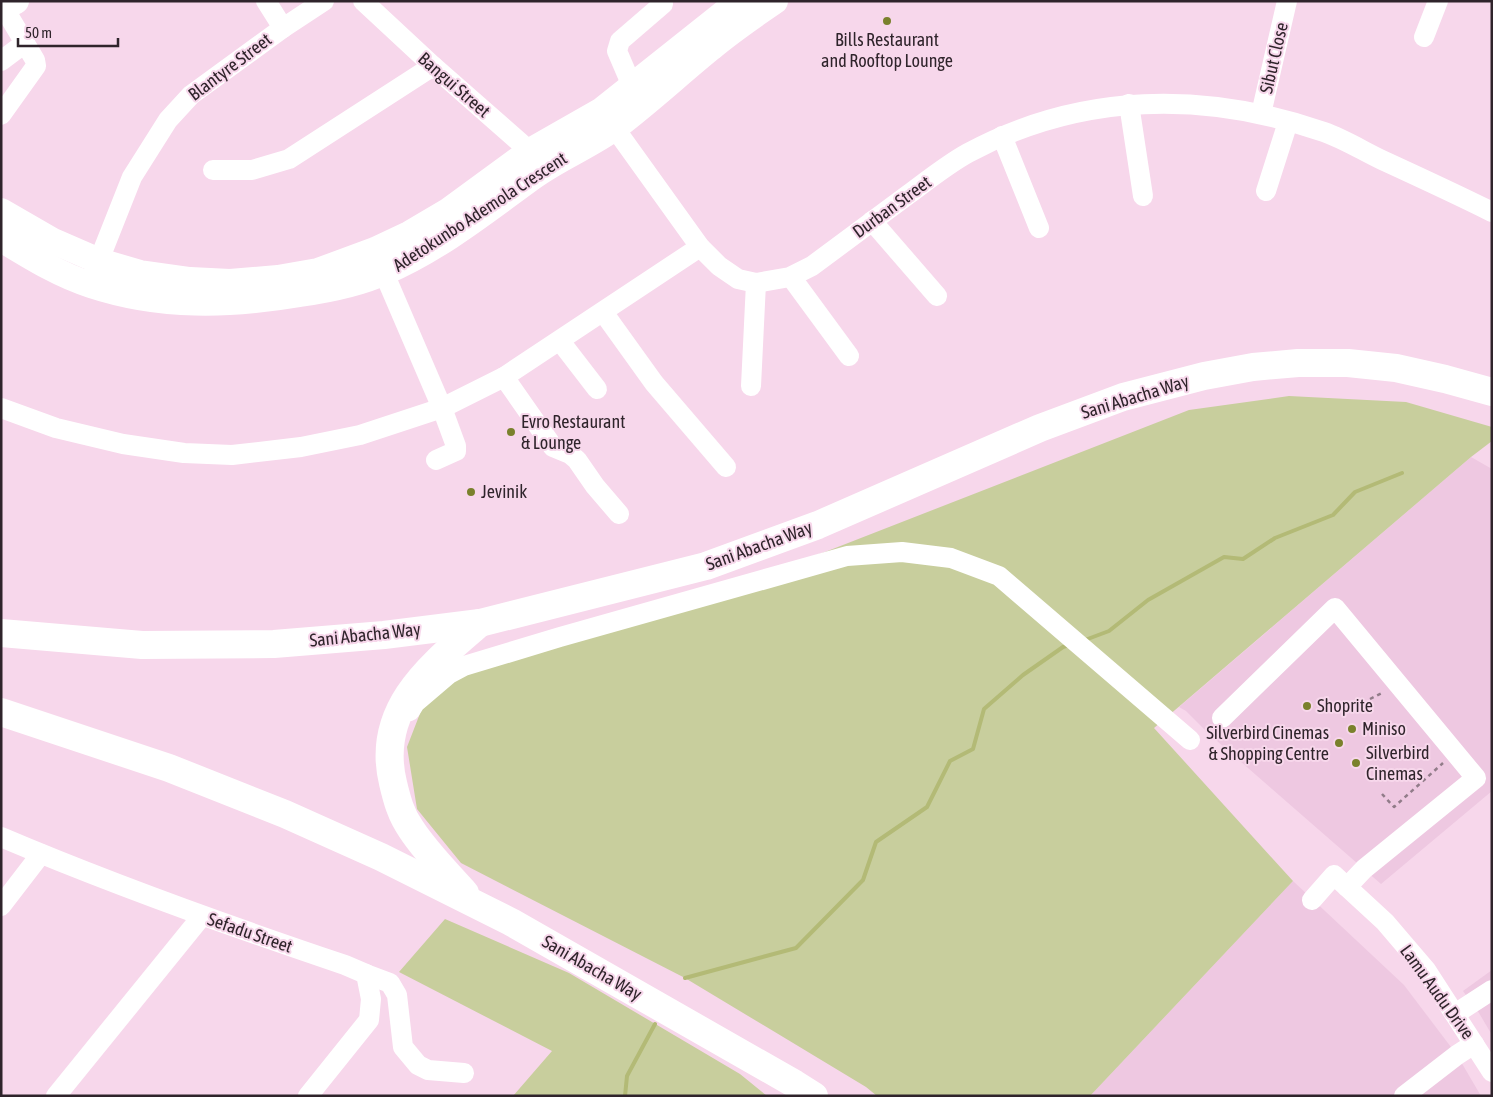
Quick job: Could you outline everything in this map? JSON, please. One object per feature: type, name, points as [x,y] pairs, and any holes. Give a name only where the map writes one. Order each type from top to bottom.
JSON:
[{"type":"highway","name":"Sani Abacha Way","points":[[1,633],[142,645],[274,644],[480,623],[706,566],[818,525],[1040,428],[1123,397],[1204,376],[1253,367],[1298,363],[1348,364],[1396,368],[1492,392]]},
{"type":"highway","points":[[474,904],[410,828],[398,805],[391,775],[389,755],[400,708],[416,683],[435,662],[480,623]]},
{"type":"highway","name":"Sani Abacha Way","points":[[1,712],[168,768],[285,814],[381,857],[511,922],[804,1090]]},
{"type":"main road","name":"Adetokunbo Ademola Crescent","points":[[608,119],[632,86],[739,1]]},
{"type":"main road","name":"Adetokunbo Ademola Crescent","points":[[1,239],[46,265],[94,273],[140,273],[190,280],[230,282],[278,278],[380,261],[408,234],[608,119],[775,1]]},
{"type":"main road","name":"Adetokunbo Ademola Crescent","points":[[1,210],[53,241],[94,273]]},
{"type":"street","points":[[266,1],[283,28]]},
{"type":"street","name":"Blantyre Street","points":[[94,273],[132,177],[168,120],[191,95],[283,28],[324,1]]},
{"type":"street","name":"Bangui Street","points":[[363,1],[433,66],[539,159]]},
{"type":"street","name":"Sibut Close","points":[[1260,114],[1287,1]]},
{"type":"street","points":[[1424,37],[1438,1]]},
{"type":"street","points":[[632,86],[617,51],[620,41],[663,4]]},
{"type":"street","points":[[1,115],[36,66],[35,60],[7,6]]},
{"type":"street","points":[[1,60],[25,43]]},
{"type":"street","points":[[213,170],[252,170],[289,159],[433,66]]},
{"type":"street","points":[[1128,104],[1143,196]]},
{"type":"street","name":"Durban Street","points":[[608,119],[700,247],[719,266],[738,279],[756,283],[791,277],[812,266],[966,154],[1002,136],[1047,120],[1088,110],[1128,104],[1174,104],[1214,107],[1260,114],[1326,133],[1492,212]]},
{"type":"street","points":[[1266,190],[1288,122]]},
{"type":"street","points":[[1002,136],[1039,228]]},
{"type":"street","points":[[872,221],[937,296]]},
{"type":"street","points":[[1,408],[56,428],[123,444],[184,453],[232,455],[301,447],[360,435],[442,408],[504,377],[700,247]]},
{"type":"street","points":[[380,261],[456,446],[456,451],[436,460]]},
{"type":"street","points":[[791,277],[849,356]]},
{"type":"street","points":[[751,386],[756,283]]},
{"type":"street","points":[[603,312],[654,384],[726,467]]},
{"type":"street","points":[[560,340],[597,389]]},
{"type":"street","points":[[504,377],[553,447],[570,454],[577,460],[594,486],[619,514]]},
{"type":"street","points":[[391,740],[415,703],[448,674],[464,666],[560,636],[847,556],[902,552],[951,558],[999,576],[1190,740]]},
{"type":"street","points":[[1222,718],[1335,608],[1476,778],[1364,869]]},
{"type":"street","points":[[1312,900],[1340,881],[1404,849],[1492,776]]},
{"type":"street","name":"Sefadu Street","points":[[1,837],[202,916],[345,965],[390,983],[398,995],[403,1047],[418,1065],[428,1070],[464,1073]]},
{"type":"street","points":[[1,906],[41,854]]},
{"type":"street","name":"Lamu Audu Drive","points":[[1340,881],[1385,922],[1420,963],[1492,1072]]},
{"type":"street","points":[[56,1096],[202,916]]},
{"type":"street","points":[[308,1096],[369,1020],[371,999],[366,974]]},
{"type":"street","points":[[1455,1014],[1492,990]]},
{"type":"street","points":[[1404,1096],[1474,1044]]},
{"type":"path","points":[[1382,794],[1394,807],[1455,752]]},
{"type":"shaded area","points":[[1471,457],[1492,469],[1492,791],[1381,884],[1209,734],[1186,711],[1179,707]]},
{"type":"shaded area","points":[[1293,881],[1404,985],[1457,1055],[1481,1096],[1090,1096]]},
{"type":"shaded area","points":[[1492,970],[1492,1035],[1463,991]]},
{"type":"green space","points":[[1289,396],[1406,402],[1492,427],[1492,441],[1154,728],[1293,881],[1090,1096],[877,1096],[866,1087],[685,978],[461,863],[417,809],[407,747],[426,698],[475,657],[590,634],[825,552],[1189,410]]},
{"type":"green space","points":[[445,919],[569,973],[740,1074],[767,1096],[513,1096],[552,1051],[399,972]]},
{"type":"waterway","points":[[1085,640],[1109,631],[1148,600],[1224,557],[1243,559],[1275,538],[1333,515],[1355,492],[1402,473]]},
{"type":"waterway","points":[[685,978],[796,948],[863,880],[876,842],[927,807],[950,761],[973,749],[984,709],[1023,675],[1063,647],[1069,645]]},
{"type":"waterway","points":[[625,1096],[627,1076],[655,1024]]},
{"type":"place","name":"Bills Restaurant and Rooftop Lounge","points":[[887,21]]},
{"type":"place","name":"Evro Restaurant & Lounge","points":[[511,432]]},
{"type":"place","name":"Jevinik","points":[[471,492]]},
{"type":"place","name":"Shoprite","points":[[1307,706]]},
{"type":"place","name":"Miniso","points":[[1352,729]]},
{"type":"place","name":"Silverbird Cinemas & Shopping Centre","points":[[1339,743]]},
{"type":"place","name":"Silverbird Cinemas","points":[[1356,763]]}]
